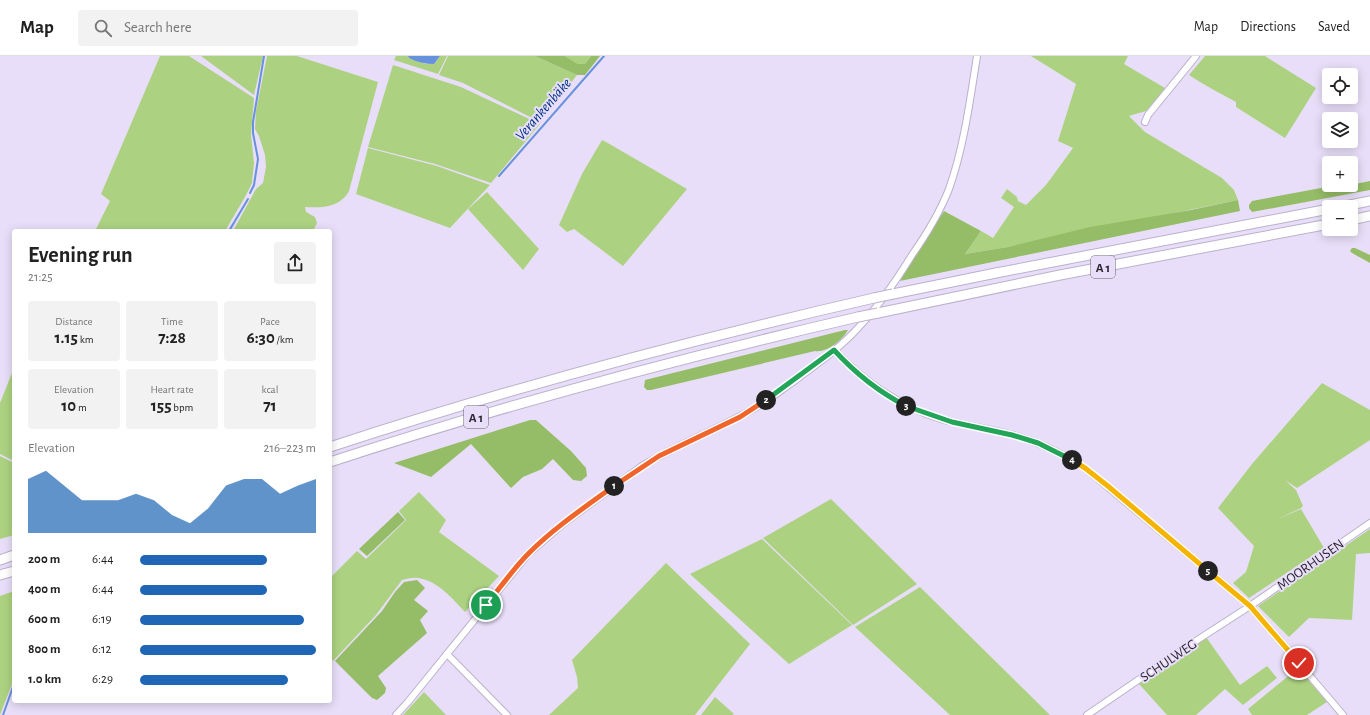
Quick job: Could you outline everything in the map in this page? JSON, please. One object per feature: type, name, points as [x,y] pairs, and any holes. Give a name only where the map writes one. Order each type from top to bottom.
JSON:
[{"type":"highway","points":[[1358,203],[1370,201]]},
{"type":"highway","name":"A 1","points":[[332,446],[443,411],[616,362],[797,316],[1003,271],[1322,210]]},
{"type":"highway","points":[[1358,219],[1370,216]]},
{"type":"highway","name":"A 1","points":[[332,461],[467,420],[627,374],[858,317],[1053,276],[1322,225]]},
{"type":"highway","points":[[0,560],[12,556]]},
{"type":"highway","points":[[0,576],[12,572]]},
{"type":"street","points":[[396,715],[519,564],[535,547],[559,527],[642,466],[659,456],[754,409],[806,372],[859,328],[888,292],[920,244],[944,199],[955,170],[964,134],[977,56]]},
{"type":"street","points":[[1145,122],[1153,109],[1196,56]]},
{"type":"street","points":[[834,350],[854,370],[875,387],[905,405],[952,422],[1012,435],[1038,443],[1073,460],[1109,487],[1250,606],[1343,715]]},
{"type":"street","name":"MOORHUSEN","points":[[1250,606],[1370,523]]},
{"type":"street","name":"SCHULWEG","points":[[1087,715],[1185,648],[1250,606]]},
{"type":"street","points":[[447,654],[507,715]]},
{"type":"green space","points":[[160,56],[189,56],[254,98],[251,135],[254,163],[252,183],[226,229],[96,229],[110,201],[101,194]]},
{"type":"green space","points":[[201,56],[263,56],[254,95]]},
{"type":"green space","points":[[267,56],[297,56],[378,82],[349,191],[341,201],[330,206],[305,207],[306,212],[315,217],[317,223],[314,229],[234,229],[256,189],[263,183],[266,167],[265,155],[259,136],[255,129],[256,111]]},
{"type":"green space","points":[[396,56],[408,56],[409,58],[426,64],[434,64],[440,56],[447,56],[438,74],[394,60]]},
{"type":"green space","points":[[448,56],[535,56],[577,75],[540,122],[463,83],[439,75]]},
{"type":"green space","points":[[535,56],[565,56],[578,64],[585,64],[591,56],[600,56],[585,75],[577,75]]},
{"type":"green space","points":[[565,56],[591,56],[585,64],[578,64]]},
{"type":"green space","points":[[1031,56],[1128,56],[1124,64],[1165,88],[1146,111],[1129,116],[1145,132],[1222,178],[1234,190],[1238,200],[1008,247],[965,254],[981,231],[993,238],[1014,207],[1001,198],[1007,189],[1017,197],[1018,201],[1026,205],[1046,185],[1073,148],[1058,141],[1076,84]]},
{"type":"green space","points":[[1205,56],[1265,56],[1316,88],[1285,138],[1236,107],[1236,102],[1189,75]]},
{"type":"green space","points":[[393,65],[461,87],[540,124],[491,183],[435,164],[368,147]]},
{"type":"green space","points":[[602,140],[687,189],[623,266],[574,229],[567,232],[559,225],[582,174]]},
{"type":"green space","points":[[368,148],[437,166],[490,185],[450,228],[356,194]]},
{"type":"green space","points":[[1370,181],[1370,190],[1252,212],[1249,208],[1252,201],[1322,188],[1322,192],[1358,192],[1358,183]]},
{"type":"green space","points":[[487,192],[539,249],[523,270],[468,209]]},
{"type":"green space","points":[[1238,200],[1240,211],[900,281],[944,211],[981,231],[965,254],[1008,247],[1090,227],[1191,210]]},
{"type":"green space","points":[[1352,248],[1370,255],[1370,263],[1352,253],[1350,251]]},
{"type":"green space","points":[[848,330],[842,338],[834,345],[824,350],[651,390],[647,390],[644,387],[645,380]]},
{"type":"green space","points":[[12,373],[12,460],[0,454],[0,403]]},
{"type":"green space","points":[[1322,383],[1370,410],[1370,440],[1297,488],[1285,480],[1296,490],[1303,506],[1278,519],[1301,509],[1324,548],[1249,598],[1233,583],[1246,572],[1254,546],[1218,508],[1252,464]]},
{"type":"green space","points":[[530,420],[536,420],[571,451],[586,468],[587,476],[581,481],[573,480],[553,459],[542,469],[523,477],[511,488],[471,444],[431,477],[394,463]]},
{"type":"green space","points":[[0,456],[12,462],[12,536],[0,539]]},
{"type":"green space","points":[[419,492],[446,520],[439,532],[499,576],[465,612],[438,586],[416,578],[402,580],[376,615],[333,661],[332,576],[357,551],[366,559],[406,520],[399,511]]},
{"type":"green space","points":[[831,499],[917,584],[853,625],[763,538]]},
{"type":"green space","points":[[398,512],[405,520],[367,556],[359,549]]},
{"type":"green space","points":[[1370,529],[1370,553],[1356,554],[1352,620],[1309,618],[1289,637],[1258,606]]},
{"type":"green space","points":[[762,539],[852,625],[789,664],[690,574]]},
{"type":"green space","points":[[666,563],[750,644],[695,715],[549,715],[578,688],[577,677],[572,660]]},
{"type":"green space","points":[[417,580],[425,588],[414,600],[428,611],[420,620],[427,633],[378,676],[386,688],[385,693],[377,700],[372,698],[335,661],[382,611],[404,582]]},
{"type":"green space","points":[[920,587],[1050,715],[950,715],[855,627]]},
{"type":"green space","points":[[12,592],[12,684],[0,715],[0,596]]},
{"type":"green space","points":[[1206,637],[1240,685],[1267,666],[1277,678],[1243,705],[1225,689],[1196,715],[1167,715],[1139,684]]},
{"type":"green space","points":[[1298,668],[1327,702],[1307,715],[1252,715],[1248,709]]},
{"type":"green space","points":[[424,692],[446,715],[403,715]]},
{"type":"green space","points":[[715,697],[734,714],[701,715]]},
{"type":"water","points":[[408,56],[440,56],[434,64],[427,64],[418,62],[409,58]]},
{"type":"waterway","points":[[250,193],[254,185],[258,159],[253,133],[253,122],[264,56]]},
{"type":"waterway","name":"Verankenbäke","points":[[499,176],[604,56]]},
{"type":"waterway","points":[[230,229],[248,199]]},
{"type":"waterway","points":[[3,715],[12,690]]},
{"type":"route","points":[[486,605],[519,564],[535,547],[564,523],[626,477],[659,456],[754,409],[834,350],[854,370],[884,394],[905,405],[939,419],[1012,435],[1038,443],[1062,454],[1085,468],[1250,606],[1299,663]]}]
